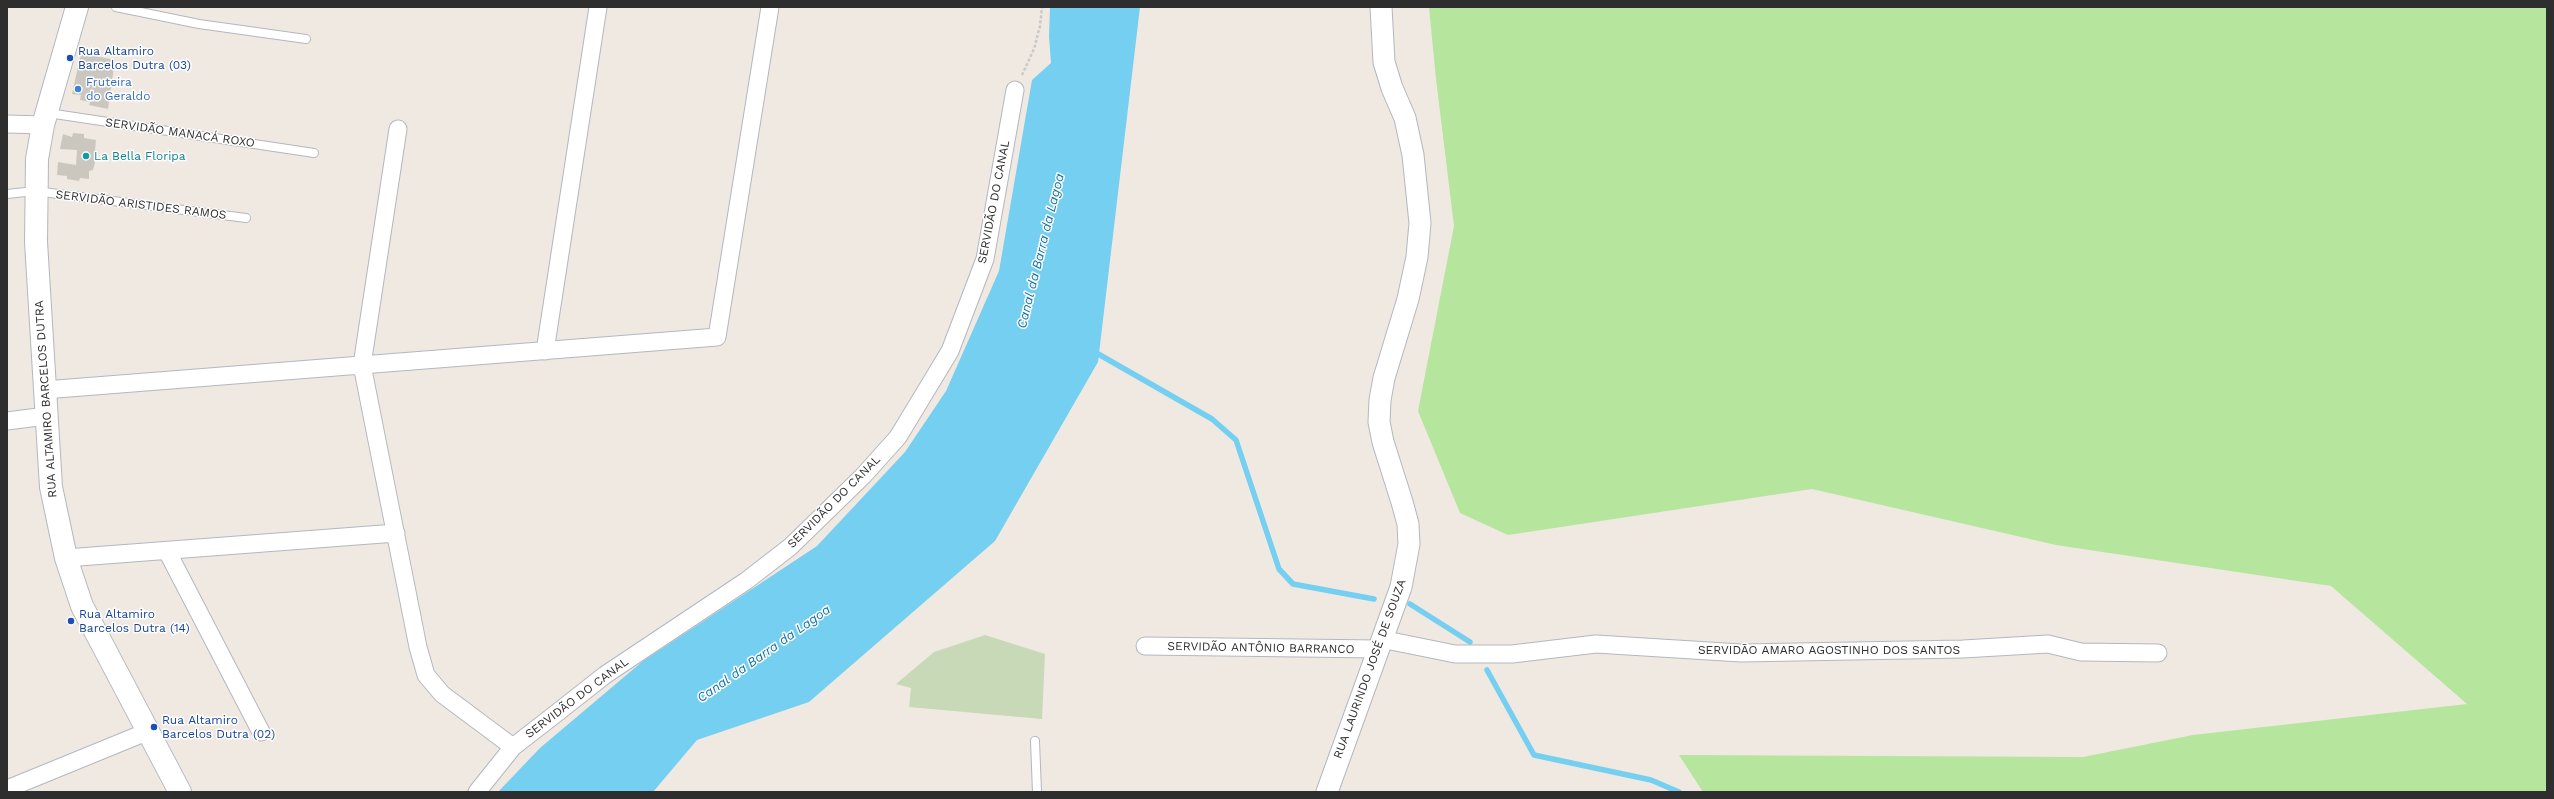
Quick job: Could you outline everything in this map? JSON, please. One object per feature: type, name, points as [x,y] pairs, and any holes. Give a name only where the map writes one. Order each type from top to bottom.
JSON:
[{"type":"main road","name":"RUA ALTAMIRO BARCELOS DUTRA","points":[[77,7],[45,119],[37,159],[35,191],[44,390],[51,487],[66,558],[82,606],[180,792]]},
{"type":"street","points":[[545,351],[598,7]]},
{"type":"street","points":[[44,390],[717,337],[770,7]]},
{"type":"street","name":"RUA LAURINDO JOSÉ DE SOUZA","points":[[1327,792],[1379,644],[1401,587],[1409,544],[1408,524],[1383,442],[1380,422],[1380,400],[1384,378],[1409,292],[1417,257],[1420,222],[1413,155],[1405,118],[1392,88],[1384,62],[1381,7]]},
{"type":"street","name":"SERVIDÃO DO CANAL","points":[[477,792],[513,747],[605,675],[728,594],[790,547],[863,476],[898,437],[950,351],[985,259],[1016,90]]},
{"type":"street","points":[[7,124],[45,119]]},
{"type":"street","points":[[398,129],[362,365],[418,647],[426,675],[442,694],[513,747]]},
{"type":"street","points":[[7,421],[46,416]]},
{"type":"street","points":[[66,558],[396,533]]},
{"type":"street","points":[[167,551],[261,732]]},
{"type":"street","name":"SERVIDÃO ANTÔNIO BARRANCO","points":[[1145,646],[1379,644]]},
{"type":"street","name":"SERVIDÃO AMARO AGOSTINHO DOS SANTOS","points":[[1379,644],[1455,654],[1512,654],[1596,644],[1741,652],[1963,649],[2048,644],[2081,652],[2158,653]]},
{"type":"street","points":[[7,789],[149,731]]},
{"type":"lane","points":[[116,7],[199,24],[306,39]]},
{"type":"lane","name":"SERVIDÃO MANACÁ ROXO","points":[[45,119],[314,153]]},
{"type":"lane","name":"SERVIDÃO ARISTIDES RAMOS","points":[[7,194],[35,191],[246,218]]},
{"type":"lane","points":[[1035,741],[1037,792]]},
{"type":"path","points":[[1016,90],[1034,49],[1040,26],[1042,7]]},
{"type":"green space","points":[[1429,7],[2547,7],[2547,792],[1703,792],[1679,755],[2083,757],[2193,735],[2467,704],[2331,586],[2056,545],[1812,489],[1508,535],[1460,513],[1418,411],[1454,226],[1436,79]]},
{"type":"green space","points":[[985,635],[1045,654],[1042,719],[909,707],[911,688],[896,684],[934,652]]},
{"type":"water","name":"Canal da Barra da Lagoa","points":[[1050,7],[1140,7],[1098,362],[995,541],[809,702],[697,740],[653,792],[498,792],[540,748],[643,661],[817,546],[905,452],[946,391],[999,271],[1032,80],[1051,63],[1049,37]]},
{"type":"building","points":[[81,53],[115,60],[108,109],[89,105],[90,102],[80,100],[81,95],[72,94]]},
{"type":"building","name":"La Bella Floripa","points":[[73,133],[84,134],[84,138],[96,140],[95,150],[98,151],[93,170],[89,171],[89,179],[80,178],[79,181],[67,179],[67,176],[57,175],[58,162],[76,165],[77,150],[60,149],[63,134],[72,137]]},
{"type":"waterway","points":[[1093,351],[1212,419],[1236,440],[1279,569],[1293,584],[1374,599]]},
{"type":"waterway","points":[[1410,604],[1470,642]]},
{"type":"waterway","points":[[1487,670],[1534,755],[1651,780],[1679,792]]},
{"type":"place","name":"Rua Altamiro Barcelos Dutra (03)","points":[[70,58]]},
{"type":"place","name":"Fruteira do Geraldo","points":[[78,89]]},
{"type":"place","name":"La Bella Floripa","points":[[86,156]]},
{"type":"place","name":"Rua Altamiro Barcelos Dutra (14)","points":[[71,621]]},
{"type":"place","name":"Rua Altamiro Barcelos Dutra (02)","points":[[154,727]]}]
